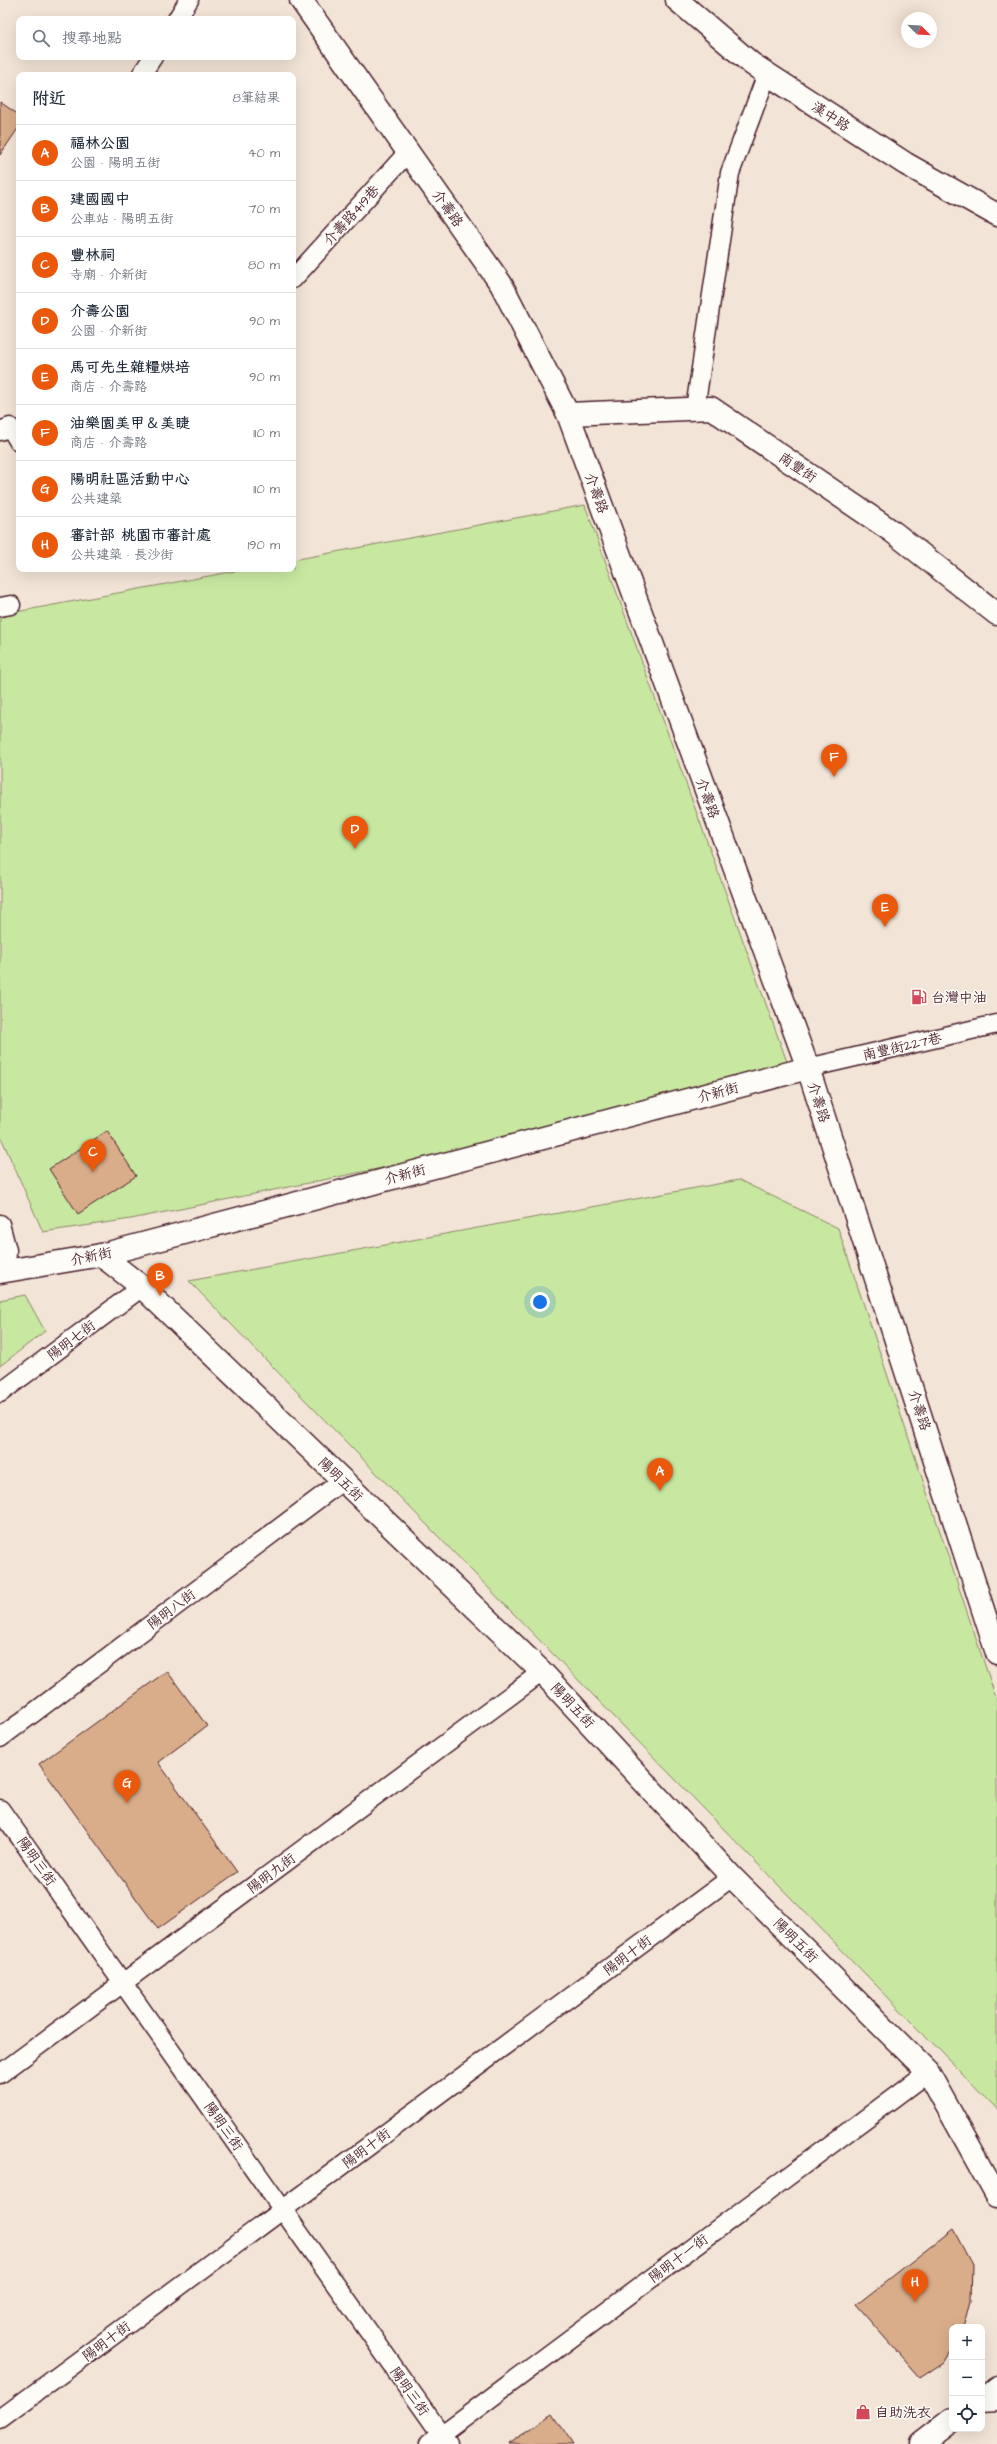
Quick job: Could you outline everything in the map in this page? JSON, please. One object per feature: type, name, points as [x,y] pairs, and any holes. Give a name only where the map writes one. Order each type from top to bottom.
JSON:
[{"type":"street","name":"介壽路","points":[[301,0],[409,151],[501,284],[568,414],[808,1068],[997,1653]]},
{"type":"street","name":"漢中路","points":[[677,0],[752,64],[906,164],[997,215]]},
{"type":"street","name":"南豐街","points":[[568,414],[711,408],[893,532],[997,614]]},
{"type":"street","name":"介新街","points":[[3,1272],[101,1255],[808,1068]]},
{"type":"street","name":"陽明五街","points":[[101,1255],[142,1287],[542,1672],[732,1877],[928,2072],[997,2196]]},
{"type":"street","points":[[985,2396],[997,2386]]},
{"type":"street","points":[[985,2399],[997,2399]]},
{"type":"street","points":[[921,2444],[949,2422]]},
{"type":"lane","points":[[179,16],[189,0]]},
{"type":"lane","points":[[143,72],[151,60]]},
{"type":"lane","points":[[695,409],[730,172],[767,74]]},
{"type":"lane","name":"介壽路419巷","points":[[296,276],[409,151]]},
{"type":"lane","points":[[0,431],[10,426],[16,437]]},
{"type":"lane","name":"南豐街227巷","points":[[808,1068],[997,1024]]},
{"type":"lane","points":[[0,1224],[7,1250],[3,1272]]},
{"type":"lane","name":"陽明七街","points":[[0,1393],[142,1287]]},
{"type":"lane","name":"陽明八街","points":[[0,1738],[342,1481]]},
{"type":"lane","name":"陽明九街","points":[[0,2074],[542,1672]]},
{"type":"lane","name":"陽明三街","points":[[0,1808],[283,2210],[439,2441]]},
{"type":"lane","name":"陽明十街","points":[[0,2419],[732,1877]]},
{"type":"lane","name":"陽明十一街","points":[[439,2441],[928,2072]]},
{"type":"green space","points":[[585,505],[795,1084],[131,1219],[43,1232],[0,1135],[0,615],[230,572],[296,572],[296,559]]},
{"type":"green space","points":[[739,1180],[838,1228],[997,1701],[997,2109],[189,1281]]},
{"type":"green space","points":[[25,1295],[45,1331],[0,1366],[0,1300]]},
{"type":"building","points":[[0,102],[16,113],[16,131],[0,155]]},
{"type":"building","points":[[107,1131],[136,1176],[78,1214],[49,1169]]},
{"type":"building","points":[[167,1671],[207,1726],[158,1762],[237,1872],[158,1929],[39,1764]]},
{"type":"building","points":[[953,2229],[972,2265],[971,2300],[965,2324],[949,2324],[949,2354],[944,2362],[920,2378],[856,2305]]},
{"type":"building","points":[[553,2414],[573,2444],[508,2444]]},
{"type":"place","name":"油樂園美甲＆美睫","points":[[834,777]]},
{"type":"place","name":"介壽公園","points":[[355,849]]},
{"type":"place","name":"馬可先生雜糧烘培","points":[[885,927]]},
{"type":"place","name":"台灣中油","points":[[919,997]]},
{"type":"place","name":"豐林祠","points":[[93,1172]]},
{"type":"place","name":"建國國中","points":[[160,1296]]},
{"type":"place","name":"福林公園","points":[[660,1491]]},
{"type":"place","name":"陽明社區活動中心","points":[[127,1803]]},
{"type":"place","name":"審計部 桃園市審計處","points":[[915,2302]]},
{"type":"place","name":"自助洗衣","points":[[863,2412]]}]
